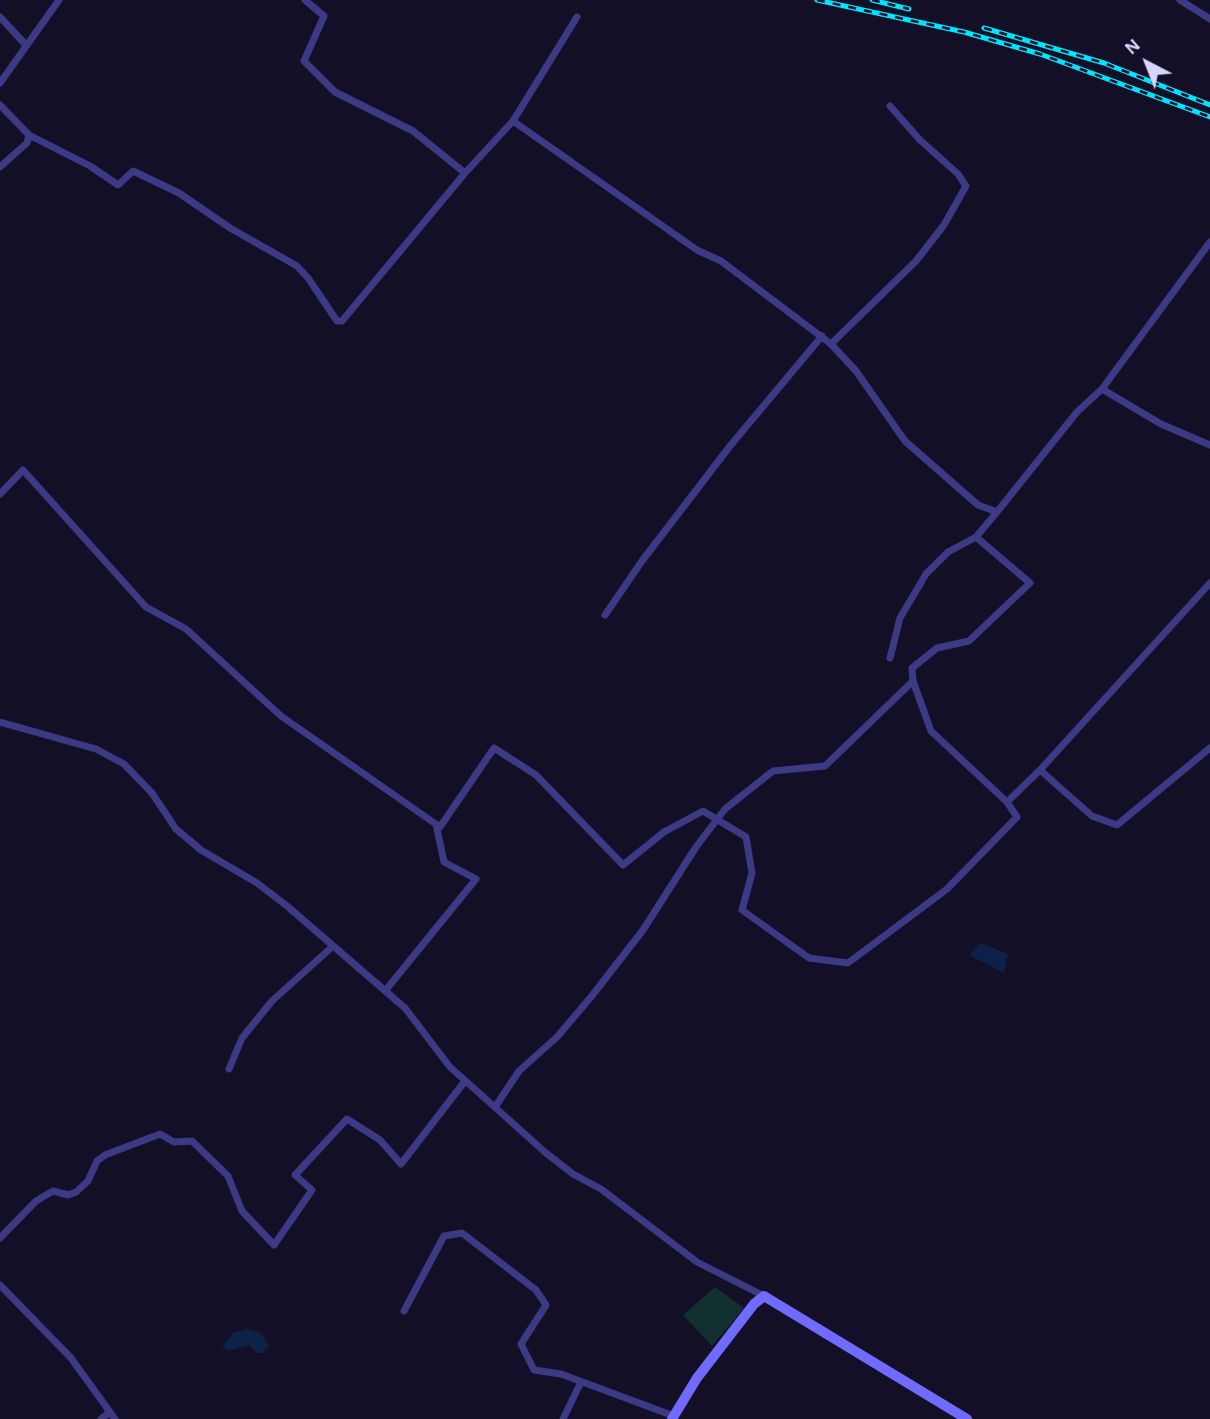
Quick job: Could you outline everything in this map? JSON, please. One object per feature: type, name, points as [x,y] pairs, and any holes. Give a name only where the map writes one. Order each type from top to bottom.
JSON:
[{"type":"main road","points":[[673,1418],[705,1367],[754,1304],[764,1296],[967,1419]]},
{"type":"street","points":[[0,83],[25,44],[60,0]]},
{"type":"street","points":[[305,0],[324,16],[304,61],[335,92],[412,131],[466,173]]},
{"type":"street","points":[[1180,0],[1210,19]]},
{"type":"street","points":[[0,17],[25,44]]},
{"type":"street","points":[[0,106],[29,135],[90,166],[118,186],[133,171],[179,193],[230,228],[297,267],[308,278],[337,321],[342,321],[513,121],[577,17]]},
{"type":"street","points":[[831,344],[916,261],[944,225],[966,187],[958,174],[920,140],[890,106]]},
{"type":"street","points":[[513,121],[668,230],[721,261],[822,336],[856,372],[905,441],[978,505],[997,512]]},
{"type":"street","points":[[0,167],[20,150],[29,135]]},
{"type":"street","points":[[890,658],[900,618],[926,574],[948,552],[976,537],[1077,412],[1102,389],[1210,242]]},
{"type":"street","points":[[605,615],[642,561],[730,446],[822,336]]},
{"type":"street","points":[[1102,389],[1161,424],[1210,445]]},
{"type":"street","points":[[0,494],[23,470],[146,607],[186,629],[281,716],[440,827],[494,748],[536,775],[622,865],[664,832],[703,811],[746,837],[752,873],[742,910],[809,958],[848,963],[947,890],[1017,817],[1007,802],[931,731],[913,681],[912,668],[920,661],[937,648],[970,641],[1030,583],[976,537]]},
{"type":"street","points":[[1007,802],[1040,770],[1210,583]]},
{"type":"street","points":[[495,1107],[519,1071],[557,1037],[592,997],[643,930],[725,809],[772,771],[825,766],[913,681]]},
{"type":"street","points":[[0,722],[110,755],[152,793],[184,837],[257,883],[385,991],[416,1020],[450,1067],[573,1174],[601,1189],[696,1262],[764,1296]]},
{"type":"street","points":[[1040,770],[1092,816],[1117,825],[1210,748]]},
{"type":"street","points":[[385,991],[475,879],[444,862],[436,824]]},
{"type":"street","points":[[229,1069],[242,1038],[272,1002],[333,946]]},
{"type":"street","points":[[0,1238],[44,1196],[53,1191],[68,1195],[76,1192],[88,1181],[97,1161],[105,1155],[160,1134],[174,1142],[192,1141],[228,1176],[242,1211],[274,1245],[312,1190],[295,1175],[347,1119],[380,1140],[401,1164],[465,1080]]},
{"type":"street","points":[[404,1311],[444,1236],[462,1233],[536,1290],[546,1305],[521,1343],[534,1370],[581,1382],[673,1418]]},
{"type":"street","points":[[0,1285],[71,1358],[112,1416],[101,1419]]},
{"type":"street","points":[[562,1419],[581,1382]]},
{"type":"green space","points":[[715,1287],[744,1308],[712,1346],[683,1315]]},
{"type":"water","points":[[981,943],[1008,954],[1004,973],[969,955]]},
{"type":"water","points":[[247,1329],[261,1333],[269,1346],[262,1353],[256,1353],[249,1345],[228,1351],[222,1347],[233,1333]]},
{"type":"railway","points":[[817,0],[964,32],[1040,54],[1210,117]]},
{"type":"railway","points":[[872,0],[909,9]]},
{"type":"railway","points":[[984,28],[1104,63],[1210,105]]}]
